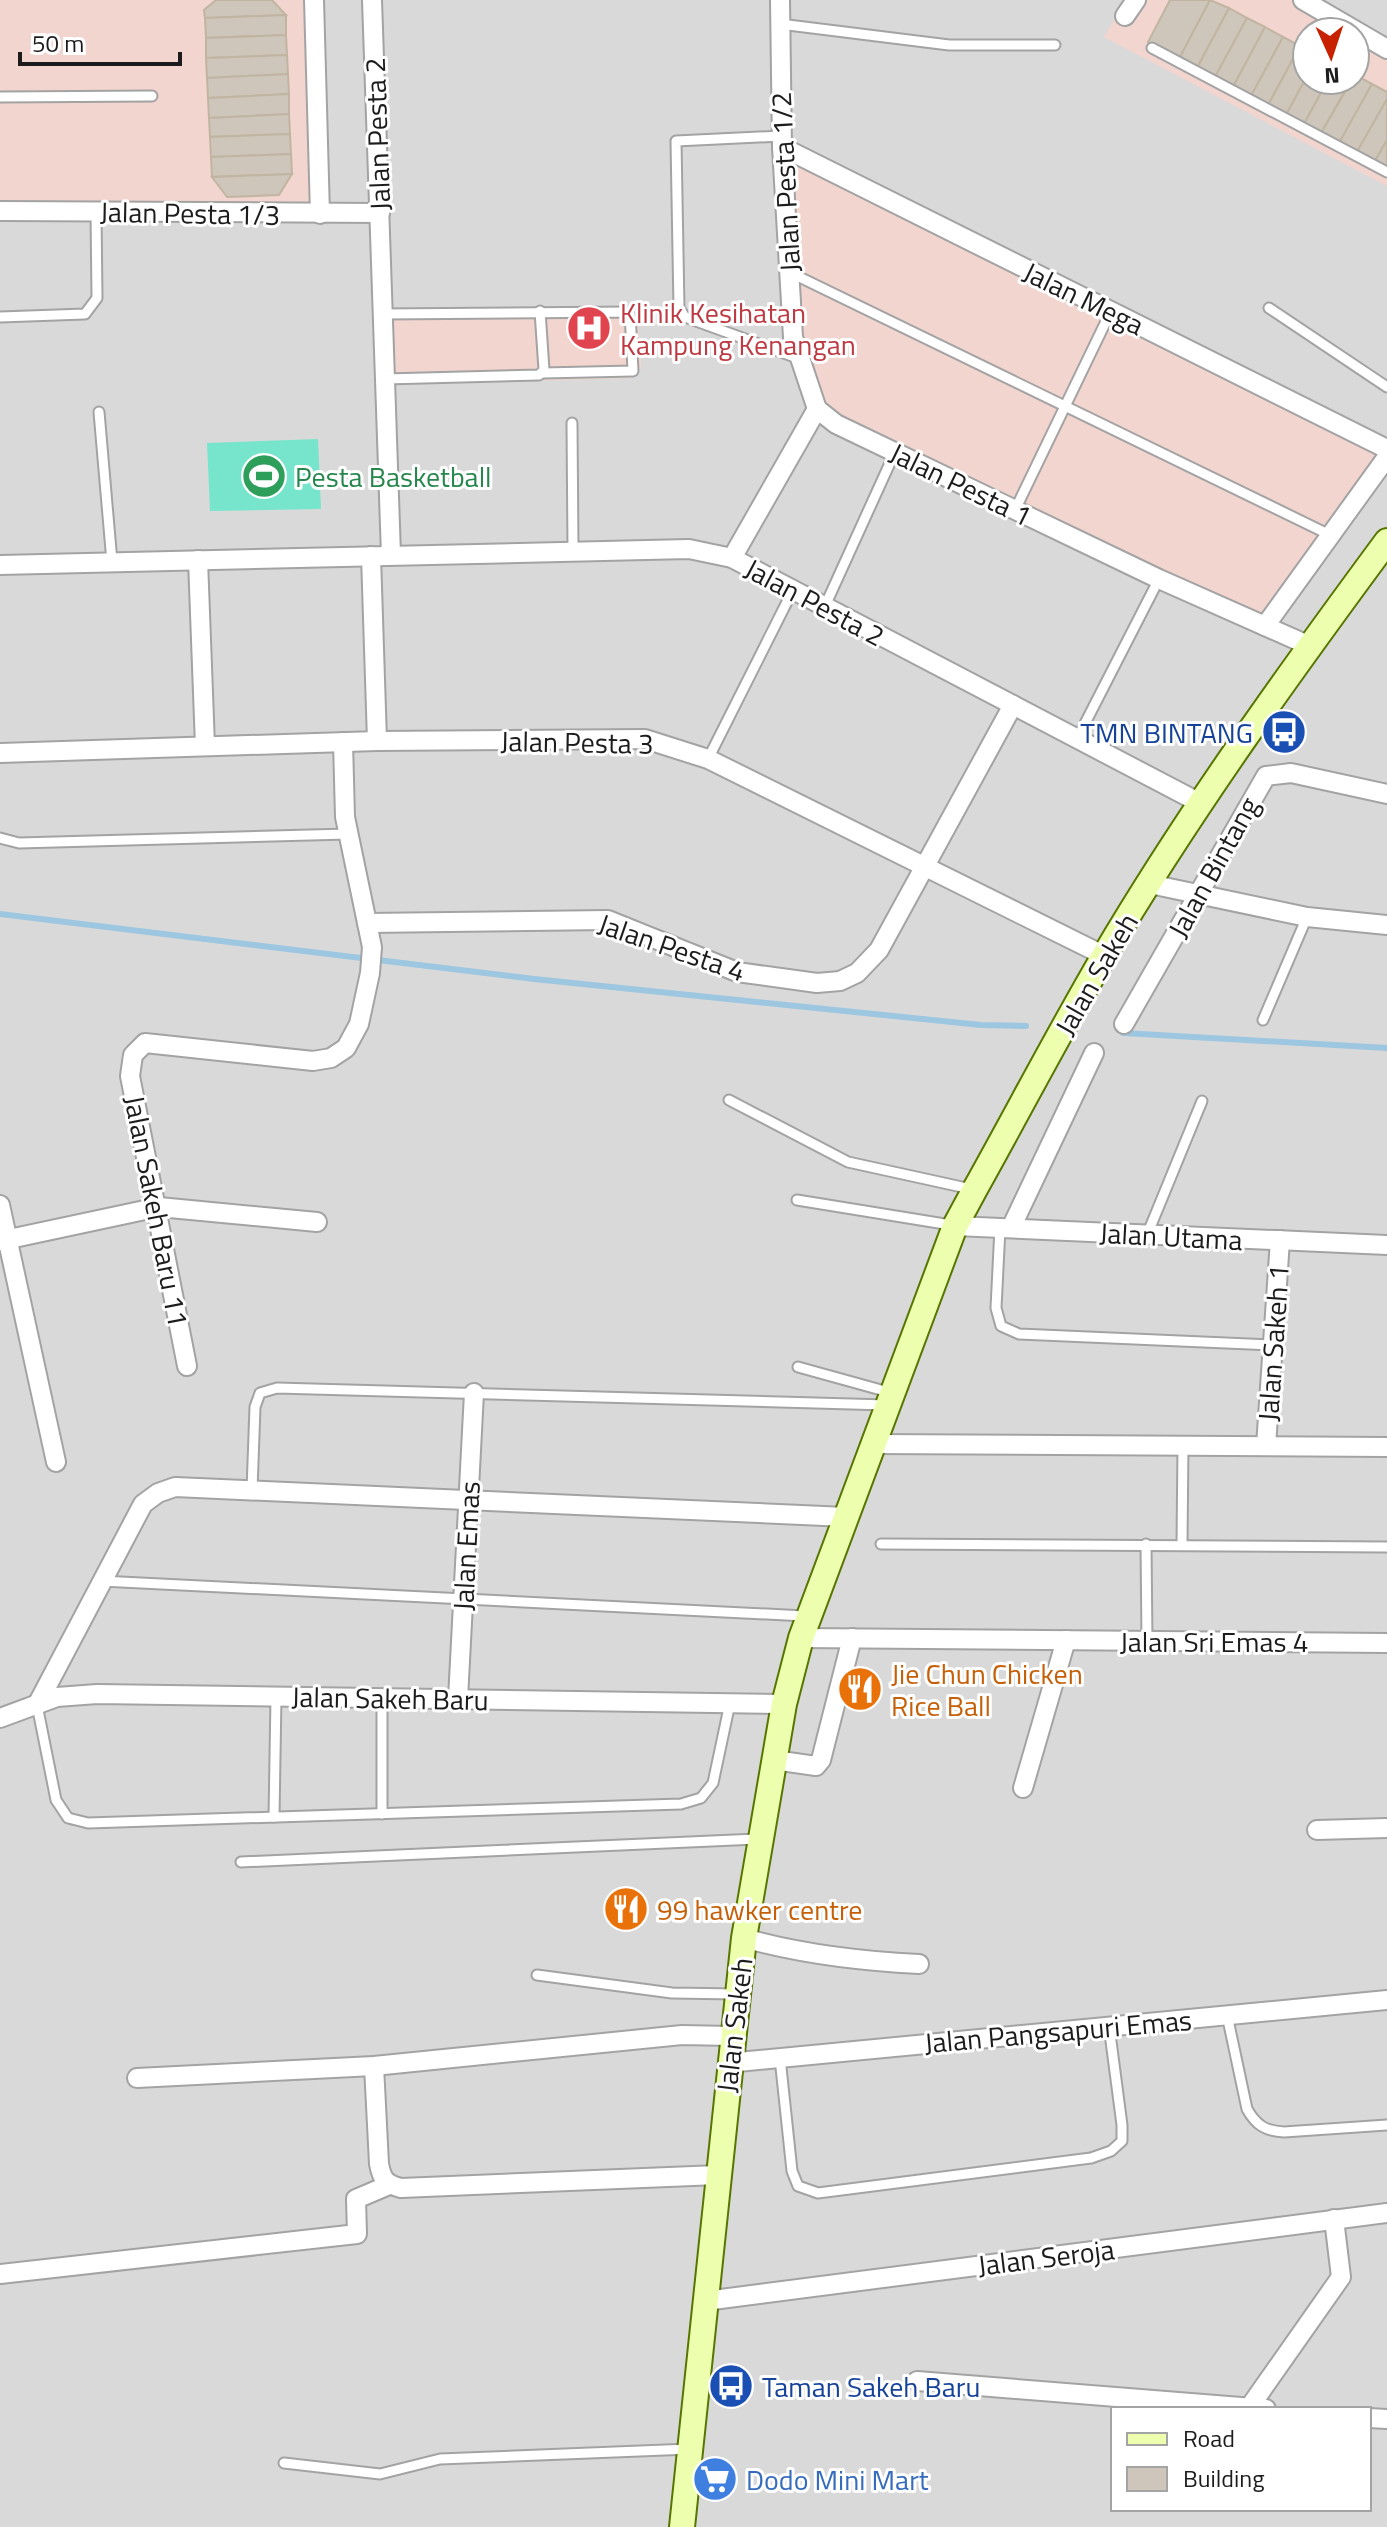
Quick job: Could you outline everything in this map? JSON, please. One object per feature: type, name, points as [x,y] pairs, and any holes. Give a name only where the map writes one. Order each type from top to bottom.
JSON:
[{"type":"street","points":[[314,0],[320,214]]},
{"type":"street","name":"Jalan Pesta 2","points":[[372,0],[391,555]]},
{"type":"street","name":"Jalan Pesta 1/2","points":[[780,0],[782,142],[793,337],[817,409]]},
{"type":"street","points":[[1315,3],[1387,49]]},
{"type":"street","name":"Jalan Mega","points":[[782,142],[1387,449]]},
{"type":"street","name":"Jalan Pesta 1/3","points":[[0,211],[380,213]]},
{"type":"street","points":[[732,558],[817,409]]},
{"type":"street","name":"Jalan Pesta 1","points":[[817,409],[836,424],[1159,579],[1310,646]]},
{"type":"street","points":[[1265,626],[1387,457]]},
{"type":"street","name":"Jalan Sakeh","points":[[682,2527],[728,2063],[744,1938],[784,1704],[805,1627],[955,1226],[1105,956],[1150,884],[1310,646],[1387,541]]},
{"type":"street","name":"Jalan Pesta 2","points":[[0,565],[689,549],[732,558],[1202,804]]},
{"type":"street","points":[[371,556],[377,741]]},
{"type":"street","points":[[198,560],[205,746]]},
{"type":"street","name":"Jalan Pesta 4","points":[[367,923],[608,920],[737,972],[804,982],[840,981],[857,973],[879,950],[1013,705]]},
{"type":"street","name":"Jalan Pesta 3","points":[[0,753],[377,741],[645,739],[708,759],[1105,956]]},
{"type":"street","points":[[343,742],[348,834],[367,923]]},
{"type":"street","name":"Jalan Bintang","points":[[1124,1024],[1266,776],[1291,773],[1387,794]]},
{"type":"street","points":[[1150,884],[1307,917],[1387,925]]},
{"type":"street","name":"Jalan Sakeh Baru 11","points":[[187,1366],[159,1207],[130,1076],[133,1055],[145,1043],[313,1061],[331,1058],[346,1048],[359,1024],[370,973],[372,947],[367,923]]},
{"type":"street","points":[[1006,1228],[1094,1053]]},
{"type":"street","points":[[0,1205],[4,1240],[56,1462]]},
{"type":"street","points":[[4,1240],[159,1207],[317,1222]]},
{"type":"street","name":"Jalan Utama","points":[[955,1226],[1387,1245]]},
{"type":"street","name":"Jalan Sakeh 1","points":[[1266,1446],[1280,1240]]},
{"type":"street","name":"Jalan Emas","points":[[458,1699],[474,1393]]},
{"type":"street","points":[[872,1444],[1387,1447]]},
{"type":"street","points":[[37,1705],[143,1504],[158,1493],[175,1487],[846,1517]]},
{"type":"street","name":"Jalan Sri Emas 4","points":[[805,1627],[852,1638],[1387,1643]]},
{"type":"street","points":[[774,1760],[806,1767],[816,1766],[821,1760],[852,1638]]},
{"type":"street","points":[[1023,1788],[1066,1640]]},
{"type":"street","name":"Jalan Sakeh Baru","points":[[0,1718],[57,1697],[97,1694],[784,1704]]},
{"type":"street","points":[[1317,1830],[1387,1828]]},
{"type":"street","points":[[744,1938],[850,1959],[919,1964]]},
{"type":"street","name":"Jalan Pangsapuri Emas","points":[[728,2063],[1387,2000]]},
{"type":"street","points":[[137,2078],[374,2066],[682,2035],[731,2036]]},
{"type":"street","points":[[374,2066],[379,2164],[382,2178],[389,2185],[401,2188],[718,2175]]},
{"type":"street","points":[[0,2274],[357,2234],[356,2199],[389,2185]]},
{"type":"street","name":"Jalan Seroja","points":[[705,2301],[1387,2213]]},
{"type":"street","points":[[1259,2407],[1341,2277],[1334,2219]]},
{"type":"street","points":[[917,2381],[1245,2407]]},
{"type":"lane","points":[[780,24],[949,45],[1055,45]]},
{"type":"lane","points":[[1152,48],[1387,172]]},
{"type":"lane","points":[[0,97],[152,96]]},
{"type":"lane","points":[[782,142],[676,141],[679,308],[685,317],[803,360]]},
{"type":"lane","points":[[0,317],[85,314],[94,307],[97,298],[96,212]]},
{"type":"lane","points":[[789,272],[1330,535]]},
{"type":"lane","points":[[1269,308],[1387,387]]},
{"type":"lane","points":[[383,314],[625,310],[633,316],[633,371],[385,379]]},
{"type":"lane","points":[[540,311],[543,373]]},
{"type":"lane","points":[[1015,510],[1062,407],[1111,311]]},
{"type":"lane","points":[[99,412],[112,562]]},
{"type":"lane","points":[[572,423],[573,550]]},
{"type":"lane","points":[[825,606],[895,452]]},
{"type":"lane","points":[[1077,739],[1159,579]]},
{"type":"lane","points":[[708,759],[793,590]]},
{"type":"lane","points":[[0,838],[19,843],[348,834]]},
{"type":"lane","points":[[1263,1020],[1307,917]]},
{"type":"lane","points":[[729,1100],[848,1162],[975,1189]]},
{"type":"lane","points":[[1147,1235],[1202,1101]]},
{"type":"lane","points":[[797,1200],[955,1226]]},
{"type":"lane","points":[[1006,1228],[996,1308],[1001,1326],[1019,1334],[1273,1345]]},
{"type":"lane","points":[[798,1367],[889,1399]]},
{"type":"lane","points":[[252,1490],[255,1407],[260,1393],[277,1388],[889,1399]]},
{"type":"lane","points":[[1182,1544],[1183,1445]]},
{"type":"lane","points":[[881,1544],[1387,1547]]},
{"type":"lane","points":[[1146,1544],[1147,1641]]},
{"type":"lane","points":[[100,1581],[463,1599],[805,1627]]},
{"type":"lane","points":[[274,1817],[276,1697]]},
{"type":"lane","points":[[382,1698],[382,1814]]},
{"type":"lane","points":[[37,1705],[56,1800],[68,1818],[88,1823],[681,1804],[701,1798],[713,1783],[730,1703]]},
{"type":"lane","points":[[241,1862],[761,1839]]},
{"type":"lane","points":[[537,1975],[672,1993],[737,1994]]},
{"type":"lane","points":[[1227,2015],[1247,2109],[1255,2122],[1269,2131],[1284,2132],[1387,2125]]},
{"type":"lane","points":[[780,2058],[792,2171],[798,2186],[818,2193],[1091,2158],[1111,2151],[1122,2141],[1122,2125],[1109,2026]]},
{"type":"lane","points":[[284,2463],[380,2474],[440,2459],[690,2449]]},
{"type":"shaded area","points":[[0,0],[1387,0],[1387,2527],[0,2527]]},
{"type":"shaded area","points":[[0,0],[323,0],[329,223],[0,218]]},
{"type":"shaded area","points":[[1126,0],[1322,0],[1348,16],[1291,16],[1291,96],[1371,96],[1371,30],[1387,40],[1387,186],[1104,37]]},
{"type":"shaded area","points":[[790,141],[1387,441],[1267,636],[832,429],[786,340]]},
{"type":"shaded area","points":[[634,308],[638,314],[641,369],[630,378],[377,385],[376,309]]},
{"type":"green space","name":"Pesta Basketball","points":[[318,439],[321,509],[210,511],[207,443]]},
{"type":"building","points":[[216,0],[272,0],[286,15],[205,18],[204,10]]},
{"type":"building","points":[[1170,0],[1210,0],[1179,59],[1148,42]]},
{"type":"building","points":[[1210,0],[1229,8],[1197,68],[1179,59]]},
{"type":"building","points":[[1229,8],[1247,18],[1215,77],[1197,68]]},
{"type":"building","points":[[286,15],[286,35],[206,38],[205,18]]},
{"type":"building","points":[[1247,18],[1265,27],[1233,87],[1215,77]]},
{"type":"building","points":[[1265,27],[1283,37],[1251,96],[1233,87]]},
{"type":"building","points":[[286,35],[287,55],[206,58],[206,38]]},
{"type":"building","points":[[1283,37],[1291,41],[1291,63],[1268,105],[1251,96]]},
{"type":"building","points":[[287,55],[288,74],[207,78],[206,58]]},
{"type":"building","points":[[1291,63],[1291,96],[1296,96],[1286,115],[1268,105]]},
{"type":"building","points":[[288,74],[289,94],[208,98],[207,78]]},
{"type":"building","points":[[1371,86],[1387,92],[1387,99],[1357,152],[1339,143],[1365,96],[1371,96]]},
{"type":"building","points":[[289,94],[289,114],[209,118],[208,98]]},
{"type":"building","points":[[1296,96],[1319,96],[1304,124],[1286,115]]},
{"type":"building","points":[[1319,96],[1342,96],[1321,133],[1304,124]]},
{"type":"building","points":[[1343,96],[1365,96],[1339,143],[1321,133]]},
{"type":"building","points":[[1387,99],[1387,140],[1375,161],[1357,152]]},
{"type":"building","points":[[289,114],[290,134],[210,137],[209,118]]},
{"type":"building","points":[[290,134],[291,154],[211,157],[210,137]]},
{"type":"building","points":[[1387,140],[1387,167],[1375,161]]},
{"type":"building","points":[[291,154],[292,174],[212,177],[211,157]]},
{"type":"building","points":[[292,174],[279,195],[227,197],[212,177]]},
{"type":"waterway","points":[[0,914],[534,979],[981,1025],[1026,1026]]},
{"type":"waterway","points":[[1123,1033],[1387,1048]]},
{"type":"place","name":"Klinik Kesihatan Kampung Kenangan","points":[[589,328]]},
{"type":"place","name":"Pesta Basketball","points":[[264,476]]},
{"type":"place","name":"TMN BINTANG","points":[[1284,732]]},
{"type":"place","name":"Jie Chun Chicken Rice Ball","points":[[860,1689]]},
{"type":"place","name":"99 hawker centre","points":[[626,1909]]},
{"type":"place","name":"Taman Sakeh Baru","points":[[731,2386]]},
{"type":"place","name":"Dodo Mini Mart","points":[[715,2479]]}]
